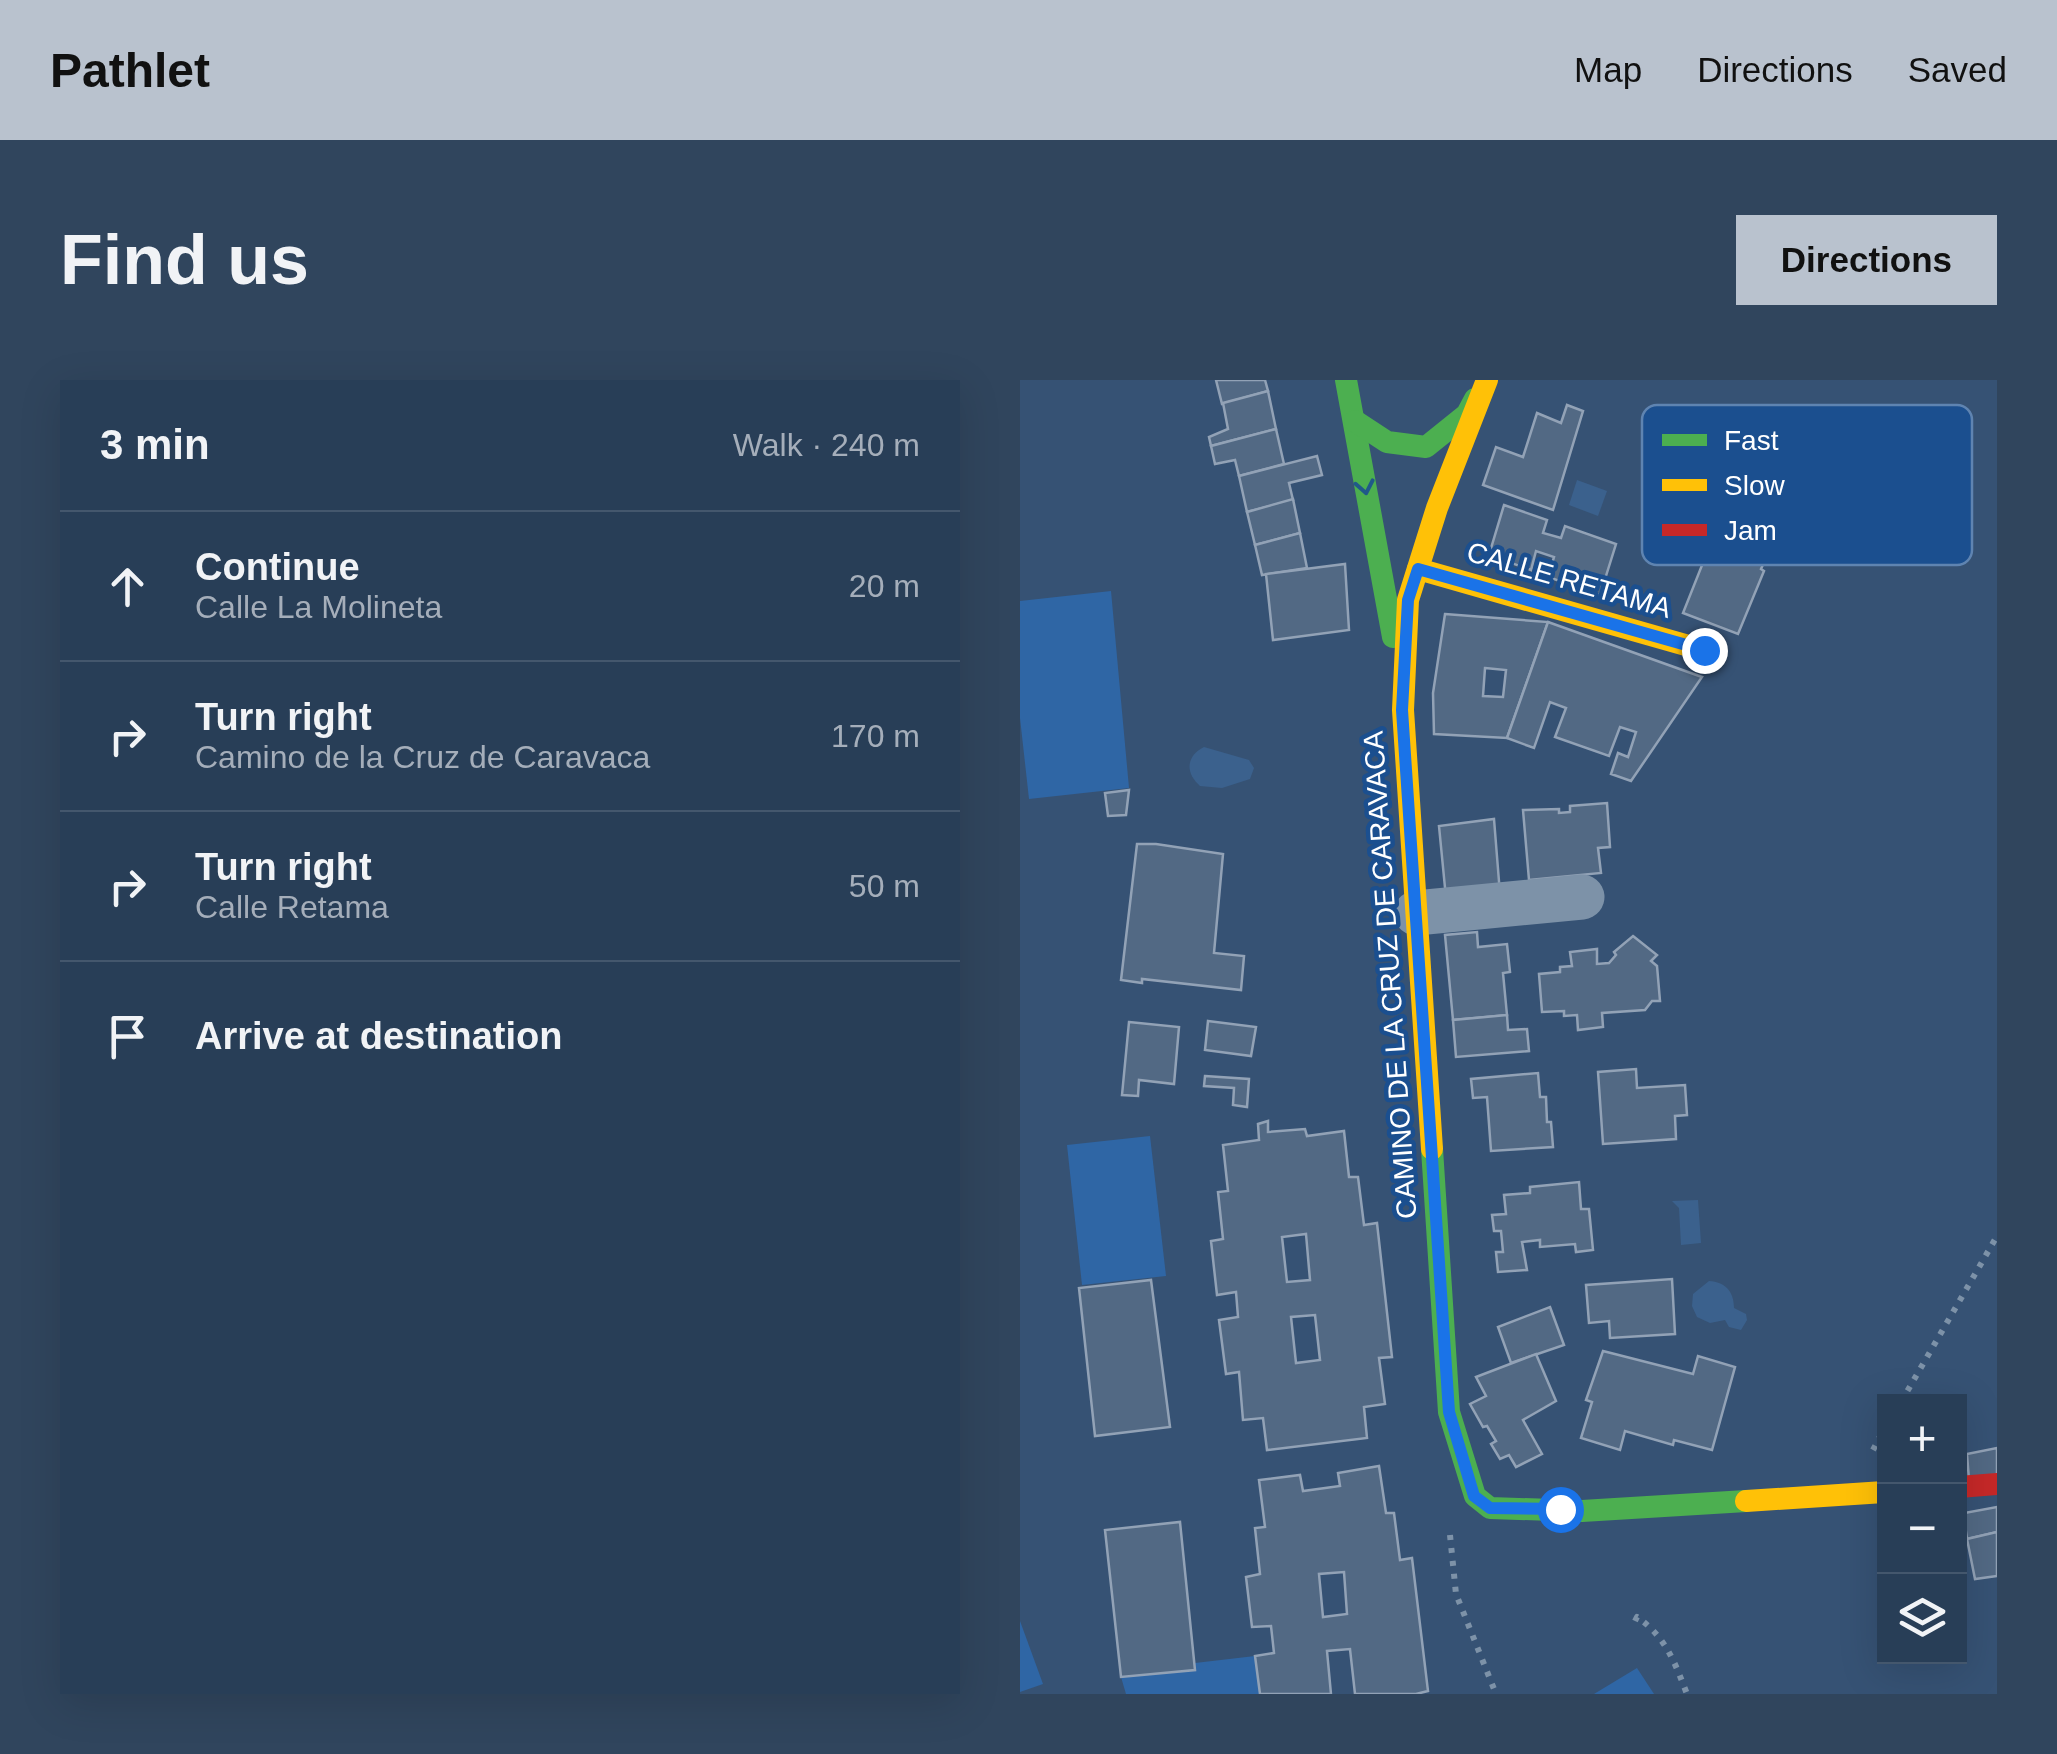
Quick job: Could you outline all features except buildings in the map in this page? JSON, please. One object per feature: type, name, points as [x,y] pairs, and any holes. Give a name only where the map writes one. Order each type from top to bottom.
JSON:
[{"type":"street","points":[[1346,380],[1388,593],[1402,710]]},
{"type":"street","points":[[1355,421],[1387,442],[1426,447],[1467,414],[1486,380]]},
{"type":"street","name":"CAMINO DE LA CRUZ DE CARAVACA","points":[[1486,380],[1437,508],[1408,600],[1402,710],[1449,1412],[1474,1496],[1490,1508],[1582,1511],[1877,1492]]},
{"type":"street","name":"CALLE RETAMA","points":[[1418,569],[1704,650]]},
{"type":"street","points":[[1416,913],[1582,897]]},
{"type":"street","points":[[1967,1486],[1997,1484]]},
{"type":"path","points":[[1906,1394],[1997,1236]]},
{"type":"path","points":[[1635,1621],[1638,1618],[1657,1631],[1674,1658],[1687,1694]]},
{"type":"path","points":[[1492,1683],[1496,1694]]},
{"type":"shaded area","points":[[1577,480],[1607,491],[1598,516],[1569,505]]},
{"type":"shaded area","points":[[1111,591],[1129,788],[1029,799],[1020,718],[1020,601]]},
{"type":"shaded area","points":[[1204,747],[1249,760],[1254,768],[1250,779],[1222,788],[1200,786],[1190,765]]},
{"type":"shaded area","points":[[1150,1136],[1166,1276],[1082,1285],[1067,1145]]},
{"type":"shaded area","points":[[1698,1200],[1701,1243],[1681,1245],[1679,1208],[1672,1201]]},
{"type":"shaded area","points":[[1709,1281],[1728,1288],[1734,1308],[1746,1314],[1741,1330],[1729,1327],[1725,1320],[1710,1323],[1697,1317],[1692,1306],[1693,1294]]},
{"type":"shaded area","points":[[1020,1621],[1043,1684],[1020,1692]]},
{"type":"shaded area","points":[[1255,1656],[1260,1694],[1126,1694],[1121,1677],[1195,1670],[1195,1663]]},
{"type":"shaded area","points":[[1637,1668],[1654,1694],[1594,1694]]},
{"type":"traffic: fast","points":[[1346,380],[1393,637]]},
{"type":"traffic: fast","points":[[1355,421],[1387,442],[1426,447],[1467,414],[1475,399]]},
{"type":"traffic: fast","points":[[1432,1149],[1449,1412],[1475,1496],[1490,1508],[1582,1511],[1746,1501]]},
{"type":"traffic: slow","points":[[1432,1149],[1403,710],[1408,600],[1437,508],[1487,380]]},
{"type":"traffic: slow","points":[[1418,569],[1703,650]]},
{"type":"traffic: slow","points":[[1746,1501],[1877,1492]]},
{"type":"traffic: jam","points":[[1967,1486],[1997,1484]]},
{"type":"route","points":[[1560,1509],[1490,1508],[1474,1496],[1449,1412],[1402,710],[1408,600],[1418,569],[1704,650]]}]
